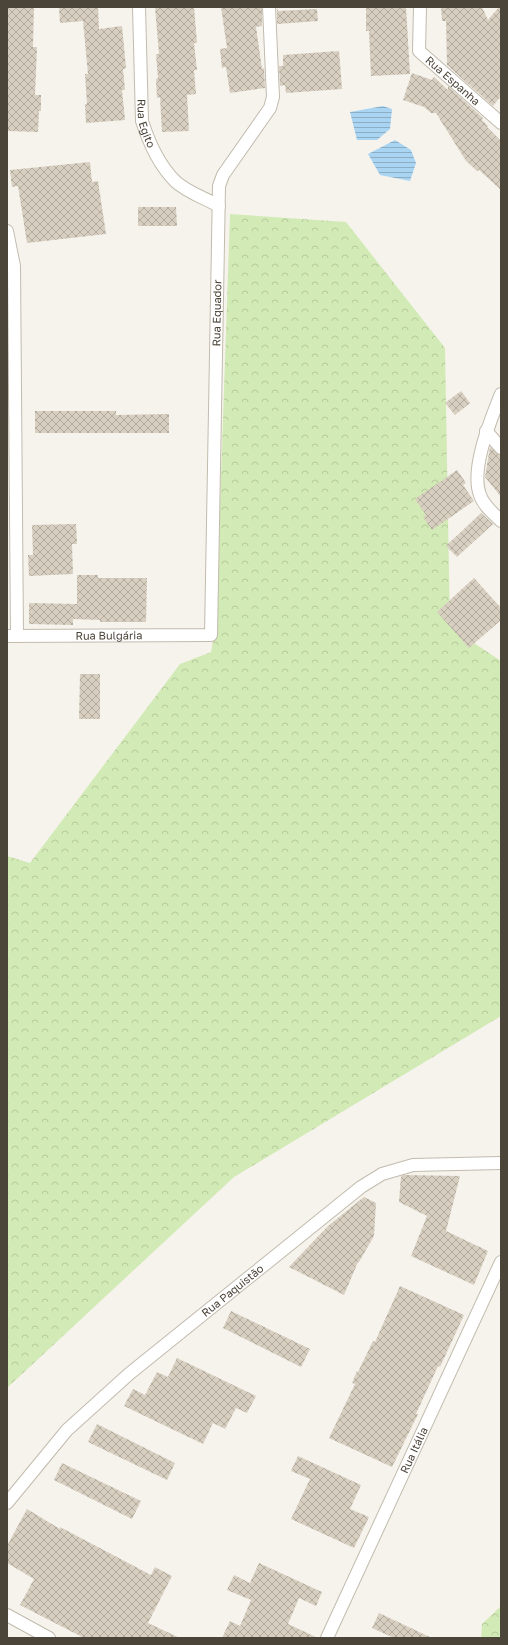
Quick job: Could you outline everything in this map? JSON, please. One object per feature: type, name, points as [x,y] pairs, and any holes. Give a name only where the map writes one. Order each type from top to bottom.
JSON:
[{"type":"street","name":"Rua Egito","points":[[139,7],[142,121],[153,152],[175,181],[219,206]]},
{"type":"street","name":"Rua Equador","points":[[211,635],[219,186],[223,175],[270,108],[273,97],[269,7]]},
{"type":"street","name":"Rua Espanha","points":[[420,7],[419,51],[501,123]]},
{"type":"street","points":[[7,231],[14,266],[12,636]]},
{"type":"street","points":[[501,394],[486,431],[477,471],[477,486],[480,496],[501,521]]},
{"type":"street","points":[[486,431],[501,448]]},
{"type":"street","name":"Rua Bulgária","points":[[12,636],[211,635]]},
{"type":"street","name":"Rua Paquistão","points":[[7,1503],[67,1430],[124,1379],[362,1187],[382,1174],[413,1165],[501,1163]]},
{"type":"street","name":"Rua Itália","points":[[327,1638],[501,1262]]},
{"type":"street","points":[[7,1615],[49,1638]]},
{"type":"green space","points":[[230,214],[346,222],[445,348],[450,627],[501,661],[501,1016],[234,1177],[7,1388],[7,856],[30,863],[180,664],[211,652],[216,625]]},
{"type":"green space","points":[[501,1606],[501,1638],[481,1638],[482,1624]]},
{"type":"water","points":[[383,106],[392,109],[390,129],[377,140],[357,140],[350,112]]},
{"type":"water","points":[[395,140],[411,150],[416,163],[410,181],[380,175],[368,154]]},
{"type":"building","points":[[7,7],[34,7],[33,47],[37,47],[35,95],[41,95],[41,111],[39,111],[38,132],[7,131]]},
{"type":"building","points":[[59,7],[98,7],[99,29],[122,26],[126,68],[123,69],[125,90],[122,90],[125,120],[86,123],[85,104],[87,104],[85,74],[88,74],[83,21],[60,23]]},
{"type":"building","points":[[155,7],[194,7],[197,43],[194,43],[197,70],[194,70],[196,94],[187,95],[189,131],[162,132],[160,97],[157,98],[156,79],[158,78],[156,54],[159,54]]},
{"type":"building","points":[[221,7],[262,7],[262,26],[256,27],[262,69],[264,68],[265,88],[230,93],[226,67],[222,68],[220,49],[227,48]]},
{"type":"building","points":[[277,7],[278,11],[317,9],[318,21],[277,24]]},
{"type":"building","points":[[366,7],[406,7],[410,74],[371,76],[369,31],[366,31]]},
{"type":"building","points":[[441,7],[482,7],[488,20],[499,7],[501,7],[501,96],[493,106],[447,65],[446,21],[442,21]]},
{"type":"building","points":[[339,51],[342,89],[286,93],[285,85],[280,86],[279,66],[283,66],[283,55]]},
{"type":"building","points":[[412,73],[432,80],[434,77],[448,90],[448,86],[483,118],[482,120],[488,126],[487,127],[501,141],[501,190],[479,170],[477,171],[466,161],[436,113],[431,113],[424,107],[403,100]]},
{"type":"building","points":[[90,162],[92,182],[98,181],[106,234],[27,243],[18,186],[12,187],[10,170]]},
{"type":"building","points":[[138,207],[176,207],[177,226],[138,226]]},
{"type":"building","points":[[461,391],[470,403],[455,415],[445,403]]},
{"type":"building","points":[[35,411],[116,411],[116,415],[169,414],[169,433],[35,433]]},
{"type":"building","points":[[490,447],[501,456],[501,497],[485,477]]},
{"type":"building","points":[[457,470],[466,483],[463,485],[474,501],[432,530],[423,517],[426,515],[415,499]]},
{"type":"building","points":[[481,513],[493,524],[457,557],[446,546]]},
{"type":"building","points":[[76,524],[77,544],[72,544],[73,574],[29,576],[28,555],[33,555],[32,525]]},
{"type":"building","points":[[77,575],[98,575],[98,578],[147,578],[146,622],[100,622],[100,620],[73,619],[73,625],[29,624],[29,603],[77,604]]},
{"type":"building","points":[[474,578],[501,608],[501,620],[469,648],[437,612]]},
{"type":"building","points":[[80,674],[100,674],[100,719],[79,719]]},
{"type":"building","points":[[401,1176],[460,1176],[446,1231],[488,1251],[474,1285],[411,1256],[427,1216],[399,1202]]},
{"type":"building","points":[[364,1197],[376,1203],[374,1236],[358,1262],[344,1295],[289,1267],[328,1226]]},
{"type":"building","points":[[400,1286],[464,1315],[440,1367],[438,1366],[416,1414],[418,1414],[392,1467],[329,1438],[355,1384],[352,1383],[357,1371],[358,1372],[373,1341],[375,1342]]},
{"type":"building","points":[[231,1311],[310,1349],[301,1367],[223,1328]]},
{"type":"building","points":[[177,1358],[256,1396],[247,1413],[236,1408],[225,1429],[213,1423],[203,1444],[124,1406],[133,1389],[145,1395],[157,1372],[168,1377]]},
{"type":"building","points":[[97,1424],[175,1463],[167,1480],[88,1442]]},
{"type":"building","points":[[298,1456],[361,1485],[350,1509],[369,1517],[354,1548],[291,1519],[310,1479],[291,1471]]},
{"type":"building","points":[[62,1463],[141,1501],[132,1519],[54,1480]]},
{"type":"building","points":[[27,1509],[60,1529],[60,1527],[151,1575],[155,1567],[172,1576],[148,1623],[180,1638],[84,1638],[20,1605],[34,1579],[7,1563],[7,1546]]},
{"type":"building","points":[[259,1563],[322,1592],[316,1606],[299,1598],[288,1624],[318,1638],[222,1638],[230,1621],[240,1626],[251,1600],[227,1590],[234,1575],[250,1583]]},
{"type":"building","points":[[379,1613],[432,1638],[394,1638],[372,1628]]}]
